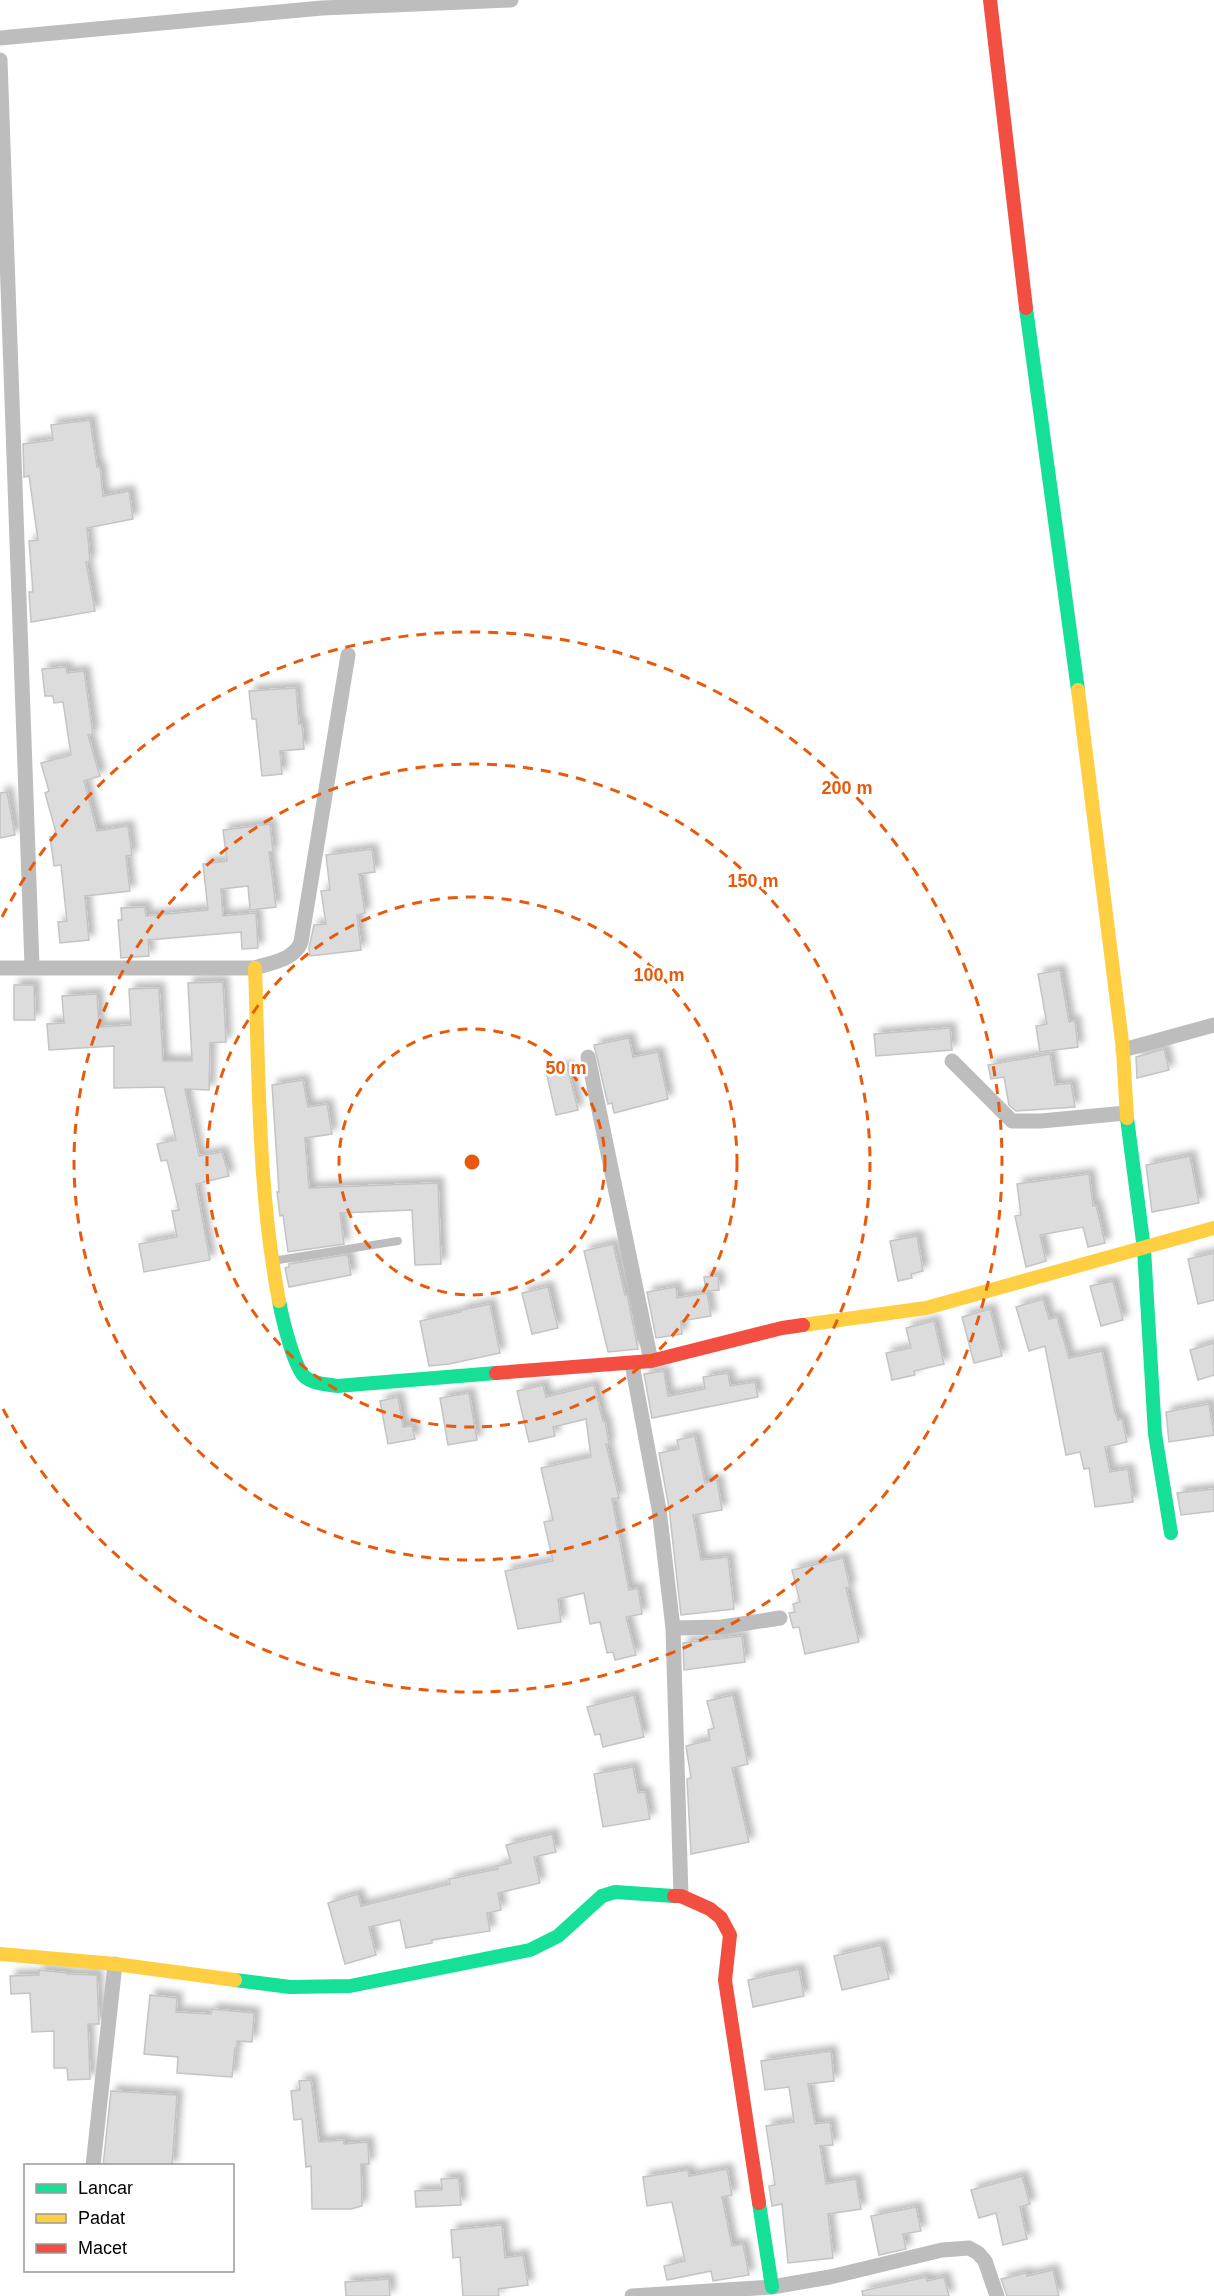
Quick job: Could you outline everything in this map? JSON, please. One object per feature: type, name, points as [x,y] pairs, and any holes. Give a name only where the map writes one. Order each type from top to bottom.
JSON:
[{"type":"street","points":[[0,38],[322,8],[511,0]]},
{"type":"street","points":[[990,0],[1021,268],[1103,880],[1123,1050],[1126,1113],[1143,1249],[1155,1434],[1171,1533]]},
{"type":"street","points":[[0,60],[32,966]]},
{"type":"street","points":[[0,968],[32,966],[255,968],[290,957],[298,950],[302,942],[348,655]]},
{"type":"street","points":[[255,968],[263,1176],[271,1262],[283,1324],[300,1370],[305,1377],[315,1382],[337,1386],[651,1361],[782,1328],[926,1308],[1214,1228]]},
{"type":"street","points":[[1123,1050],[1214,1025]]},
{"type":"street","points":[[588,1057],[651,1361]]},
{"type":"street","points":[[952,1061],[1012,1121],[1041,1121],[1126,1113]]},
{"type":"street","points":[[632,1364],[659,1509],[673,1628],[681,1896]]},
{"type":"street","points":[[673,1628],[722,1627],[780,1617]]},
{"type":"street","points":[[0,1954],[115,1964],[290,1987],[350,1986],[530,1950],[558,1936],[602,1896],[615,1892],[681,1896],[710,1908],[721,1918],[730,1935],[725,1980],[772,2287]]},
{"type":"street","points":[[93,2164],[115,1964]]},
{"type":"street","points":[[632,2296],[772,2287],[830,2277],[942,2250],[969,2248],[985,2261],[997,2296]]},
{"type":"lane","points":[[271,1262],[398,1241]]},
{"type":"building","points":[[90,420],[97,467],[100,467],[103,496],[129,491],[133,519],[87,528],[90,561],[86,562],[95,611],[31,622],[29,592],[33,592],[29,541],[38,540],[29,476],[24,477],[23,444],[53,440],[51,425]]},
{"type":"building","points":[[66,667],[67,673],[84,671],[93,734],[88,735],[100,776],[84,781],[97,831],[128,826],[132,855],[126,856],[130,891],[85,896],[89,940],[60,943],[58,922],[67,921],[61,865],[54,866],[50,837],[57,836],[45,793],[49,791],[41,763],[71,755],[63,702],[54,703],[53,696],[45,696],[42,669]]},
{"type":"building","points":[[296,688],[304,749],[280,751],[282,774],[262,776],[256,719],[252,719],[249,691]]},
{"type":"building","points":[[7,792],[15,835],[0,838],[0,793]]},
{"type":"building","points":[[270,824],[273,852],[269,852],[276,907],[250,910],[248,886],[221,889],[223,916],[256,913],[258,948],[242,949],[241,932],[148,940],[149,956],[121,958],[118,920],[122,920],[121,908],[145,907],[146,916],[208,910],[203,864],[227,861],[223,830]]},
{"type":"building","points":[[372,849],[375,872],[359,874],[365,913],[357,915],[361,950],[310,956],[309,948],[314,925],[326,924],[321,891],[330,890],[326,855]]},
{"type":"building","points":[[1060,970],[1069,1022],[1075,1021],[1078,1047],[1040,1052],[1036,1026],[1047,1024],[1038,974]]},
{"type":"building","points":[[223,982],[226,1042],[210,1043],[209,1090],[185,1089],[199,1156],[222,1152],[229,1176],[196,1184],[210,1260],[144,1272],[139,1244],[177,1237],[172,1211],[179,1210],[167,1160],[161,1161],[157,1144],[176,1140],[164,1087],[114,1088],[114,1046],[49,1050],[47,1024],[64,1023],[62,996],[97,994],[99,1027],[131,1025],[129,989],[159,988],[163,1061],[192,1061],[188,983]]},
{"type":"building","points":[[14,985],[34,985],[35,1020],[14,1020]]},
{"type":"building","points":[[950,1028],[952,1050],[876,1056],[874,1034]]},
{"type":"building","points":[[629,1038],[633,1057],[658,1052],[668,1099],[614,1113],[612,1103],[608,1104],[594,1045]]},
{"type":"building","points":[[1164,1049],[1169,1070],[1137,1078],[1136,1057]]},
{"type":"building","points":[[1050,1054],[1055,1085],[1071,1083],[1075,1107],[1016,1111],[1009,1105],[1004,1077],[991,1079],[988,1065]]},
{"type":"building","points":[[567,1066],[578,1110],[556,1115],[546,1071]]},
{"type":"building","points":[[303,1080],[308,1107],[327,1104],[332,1134],[305,1138],[309,1188],[438,1183],[441,1264],[415,1265],[412,1210],[340,1213],[344,1244],[288,1252],[277,1192],[279,1192],[272,1085]]},
{"type":"building","points":[[1190,1156],[1199,1203],[1152,1212],[1146,1165]]},
{"type":"building","points":[[1089,1174],[1093,1206],[1096,1205],[1105,1243],[1088,1247],[1083,1227],[1040,1235],[1046,1261],[1026,1267],[1015,1216],[1021,1215],[1017,1184]]},
{"type":"building","points":[[917,1236],[923,1271],[911,1274],[912,1278],[898,1281],[890,1241]]},
{"type":"building","points":[[613,1244],[625,1295],[627,1294],[638,1349],[608,1352],[584,1251]]},
{"type":"building","points":[[1214,1253],[1214,1300],[1198,1304],[1188,1259]]},
{"type":"building","points":[[348,1256],[351,1275],[289,1287],[285,1268],[289,1267],[289,1264]]},
{"type":"building","points":[[718,1276],[719,1290],[706,1291],[704,1277]]},
{"type":"building","points":[[1113,1281],[1123,1320],[1101,1326],[1090,1286]]},
{"type":"building","points":[[548,1287],[558,1328],[532,1334],[522,1293]]},
{"type":"building","points":[[676,1287],[677,1298],[707,1293],[711,1316],[681,1321],[682,1334],[656,1338],[647,1292]]},
{"type":"building","points":[[1043,1299],[1049,1319],[1057,1317],[1069,1358],[1102,1351],[1115,1412],[1118,1420],[1122,1419],[1127,1442],[1105,1447],[1110,1472],[1128,1469],[1133,1502],[1095,1507],[1089,1468],[1084,1469],[1080,1452],[1066,1455],[1045,1346],[1029,1351],[1016,1307]]},
{"type":"building","points":[[490,1304],[500,1353],[429,1366],[420,1321]]},
{"type":"building","points":[[990,1309],[1002,1356],[974,1363],[962,1317]]},
{"type":"building","points":[[934,1321],[944,1364],[914,1371],[915,1375],[892,1380],[886,1353],[911,1348],[906,1328]]},
{"type":"building","points":[[1214,1343],[1214,1375],[1198,1380],[1190,1350]]},
{"type":"building","points":[[664,1371],[668,1396],[705,1389],[703,1377],[728,1373],[730,1386],[755,1382],[758,1397],[652,1418],[644,1374]]},
{"type":"building","points":[[543,1385],[546,1397],[594,1385],[603,1421],[605,1421],[609,1444],[606,1444],[619,1498],[612,1499],[629,1590],[638,1588],[642,1614],[626,1617],[636,1655],[615,1660],[613,1652],[607,1653],[600,1622],[590,1624],[584,1593],[558,1599],[561,1622],[518,1629],[505,1571],[553,1561],[544,1522],[553,1520],[541,1468],[591,1457],[586,1419],[553,1427],[555,1436],[529,1442],[517,1391]]},
{"type":"building","points":[[469,1393],[477,1440],[448,1445],[440,1398]]},
{"type":"building","points":[[398,1397],[403,1427],[412,1426],[415,1439],[388,1444],[380,1401]]},
{"type":"building","points":[[1209,1404],[1214,1435],[1169,1442],[1166,1412]]},
{"type":"building","points":[[695,1436],[705,1483],[717,1480],[722,1510],[693,1515],[701,1560],[728,1557],[734,1609],[681,1615],[669,1508],[659,1453],[679,1449],[677,1440]]},
{"type":"building","points":[[1214,1489],[1214,1511],[1181,1515],[1177,1493]]},
{"type":"building","points":[[843,1558],[850,1587],[846,1588],[859,1642],[805,1654],[799,1627],[793,1628],[789,1613],[795,1612],[793,1604],[800,1602],[792,1570]]},
{"type":"building","points":[[742,1636],[745,1662],[684,1670],[683,1643]]},
{"type":"building","points":[[634,1695],[644,1737],[603,1747],[600,1734],[595,1735],[587,1707]]},
{"type":"building","points":[[733,1695],[748,1764],[732,1768],[749,1842],[691,1854],[687,1779],[691,1778],[686,1746],[710,1740],[708,1730],[714,1728],[707,1701]]},
{"type":"building","points":[[633,1767],[638,1793],[645,1792],[650,1819],[603,1827],[594,1774]]},
{"type":"building","points":[[552,1834],[556,1852],[534,1857],[540,1883],[498,1893],[501,1910],[487,1913],[490,1931],[432,1940],[432,1943],[406,1948],[400,1920],[369,1927],[376,1955],[345,1964],[328,1903],[358,1894],[361,1906],[450,1884],[449,1879],[498,1869],[497,1866],[511,1863],[506,1845]]},
{"type":"building","points":[[881,1945],[889,1979],[842,1990],[834,1956]]},
{"type":"building","points":[[799,1969],[804,1996],[753,2007],[748,1980]]},
{"type":"building","points":[[39,1970],[97,1975],[99,2024],[88,2024],[90,2079],[68,2080],[67,2068],[54,2068],[54,2031],[32,2032],[30,1993],[11,1994],[10,1976],[39,1975]]},
{"type":"building","points":[[150,1995],[177,1998],[176,2012],[211,2014],[212,2009],[254,2013],[252,2042],[237,2041],[232,2077],[177,2073],[178,2057],[144,2054]]},
{"type":"building","points":[[831,2051],[834,2081],[808,2084],[815,2124],[830,2122],[833,2145],[820,2146],[826,2184],[856,2179],[861,2209],[828,2214],[833,2258],[788,2263],[782,2204],[772,2206],[769,2186],[775,2185],[766,2126],[794,2122],[789,2087],[765,2090],[761,2061]]},
{"type":"building","points":[[311,2080],[319,2142],[344,2140],[344,2144],[368,2142],[369,2164],[361,2164],[362,2206],[351,2209],[312,2209],[311,2166],[306,2167],[302,2119],[294,2120],[291,2091],[300,2090],[299,2081]]},
{"type":"building","points":[[111,2091],[177,2095],[172,2164],[103,2164]]},
{"type":"building","points":[[727,2169],[732,2195],[722,2197],[732,2246],[743,2244],[749,2275],[713,2281],[711,2271],[667,2280],[664,2266],[685,2261],[672,2202],[647,2206],[643,2177],[688,2170],[689,2176]]},
{"type":"building","points":[[1022,2176],[1030,2204],[1020,2207],[1027,2239],[1003,2245],[996,2213],[979,2218],[971,2190]]},
{"type":"building","points":[[459,2178],[461,2205],[416,2207],[415,2191],[442,2190],[441,2179]]},
{"type":"building","points":[[916,2207],[921,2231],[903,2234],[906,2249],[879,2255],[871,2216]]},
{"type":"building","points":[[502,2225],[505,2258],[523,2255],[528,2285],[498,2289],[499,2296],[463,2296],[460,2257],[453,2258],[451,2230]]},
{"type":"building","points":[[1053,2270],[1059,2296],[1007,2296],[1001,2279]]},
{"type":"building","points":[[926,2277],[927,2281],[944,2277],[949,2296],[863,2296],[862,2291]]},
{"type":"building","points":[[389,2279],[390,2296],[346,2296],[345,2282]]},
{"type":"traffic: fast","points":[[1026,308],[1078,690]]},
{"type":"traffic: fast","points":[[1127,1118],[1144,1249],[1155,1434],[1171,1533]]},
{"type":"traffic: fast","points":[[279,1301],[297,1364],[305,1377],[312,1381],[337,1386],[496,1373]]},
{"type":"traffic: fast","points":[[235,1980],[290,1987],[350,1986],[530,1950],[558,1936],[602,1896],[615,1892],[674,1896]]},
{"type":"traffic: fast","points":[[759,2203],[772,2287]]},
{"type":"traffic: slow","points":[[1078,690],[1123,1050],[1127,1118]]},
{"type":"traffic: slow","points":[[255,968],[263,1177],[279,1301]]},
{"type":"traffic: slow","points":[[803,1325],[926,1308],[1214,1228]]},
{"type":"traffic: slow","points":[[0,1954],[115,1964],[235,1980]]},
{"type":"traffic: jam","points":[[990,0],[1026,308]]},
{"type":"traffic: jam","points":[[496,1373],[651,1361],[782,1328],[803,1325]]},
{"type":"traffic: jam","points":[[674,1896],[681,1896],[710,1909],[721,1918],[730,1935],[725,1980],[759,2203]]}]
